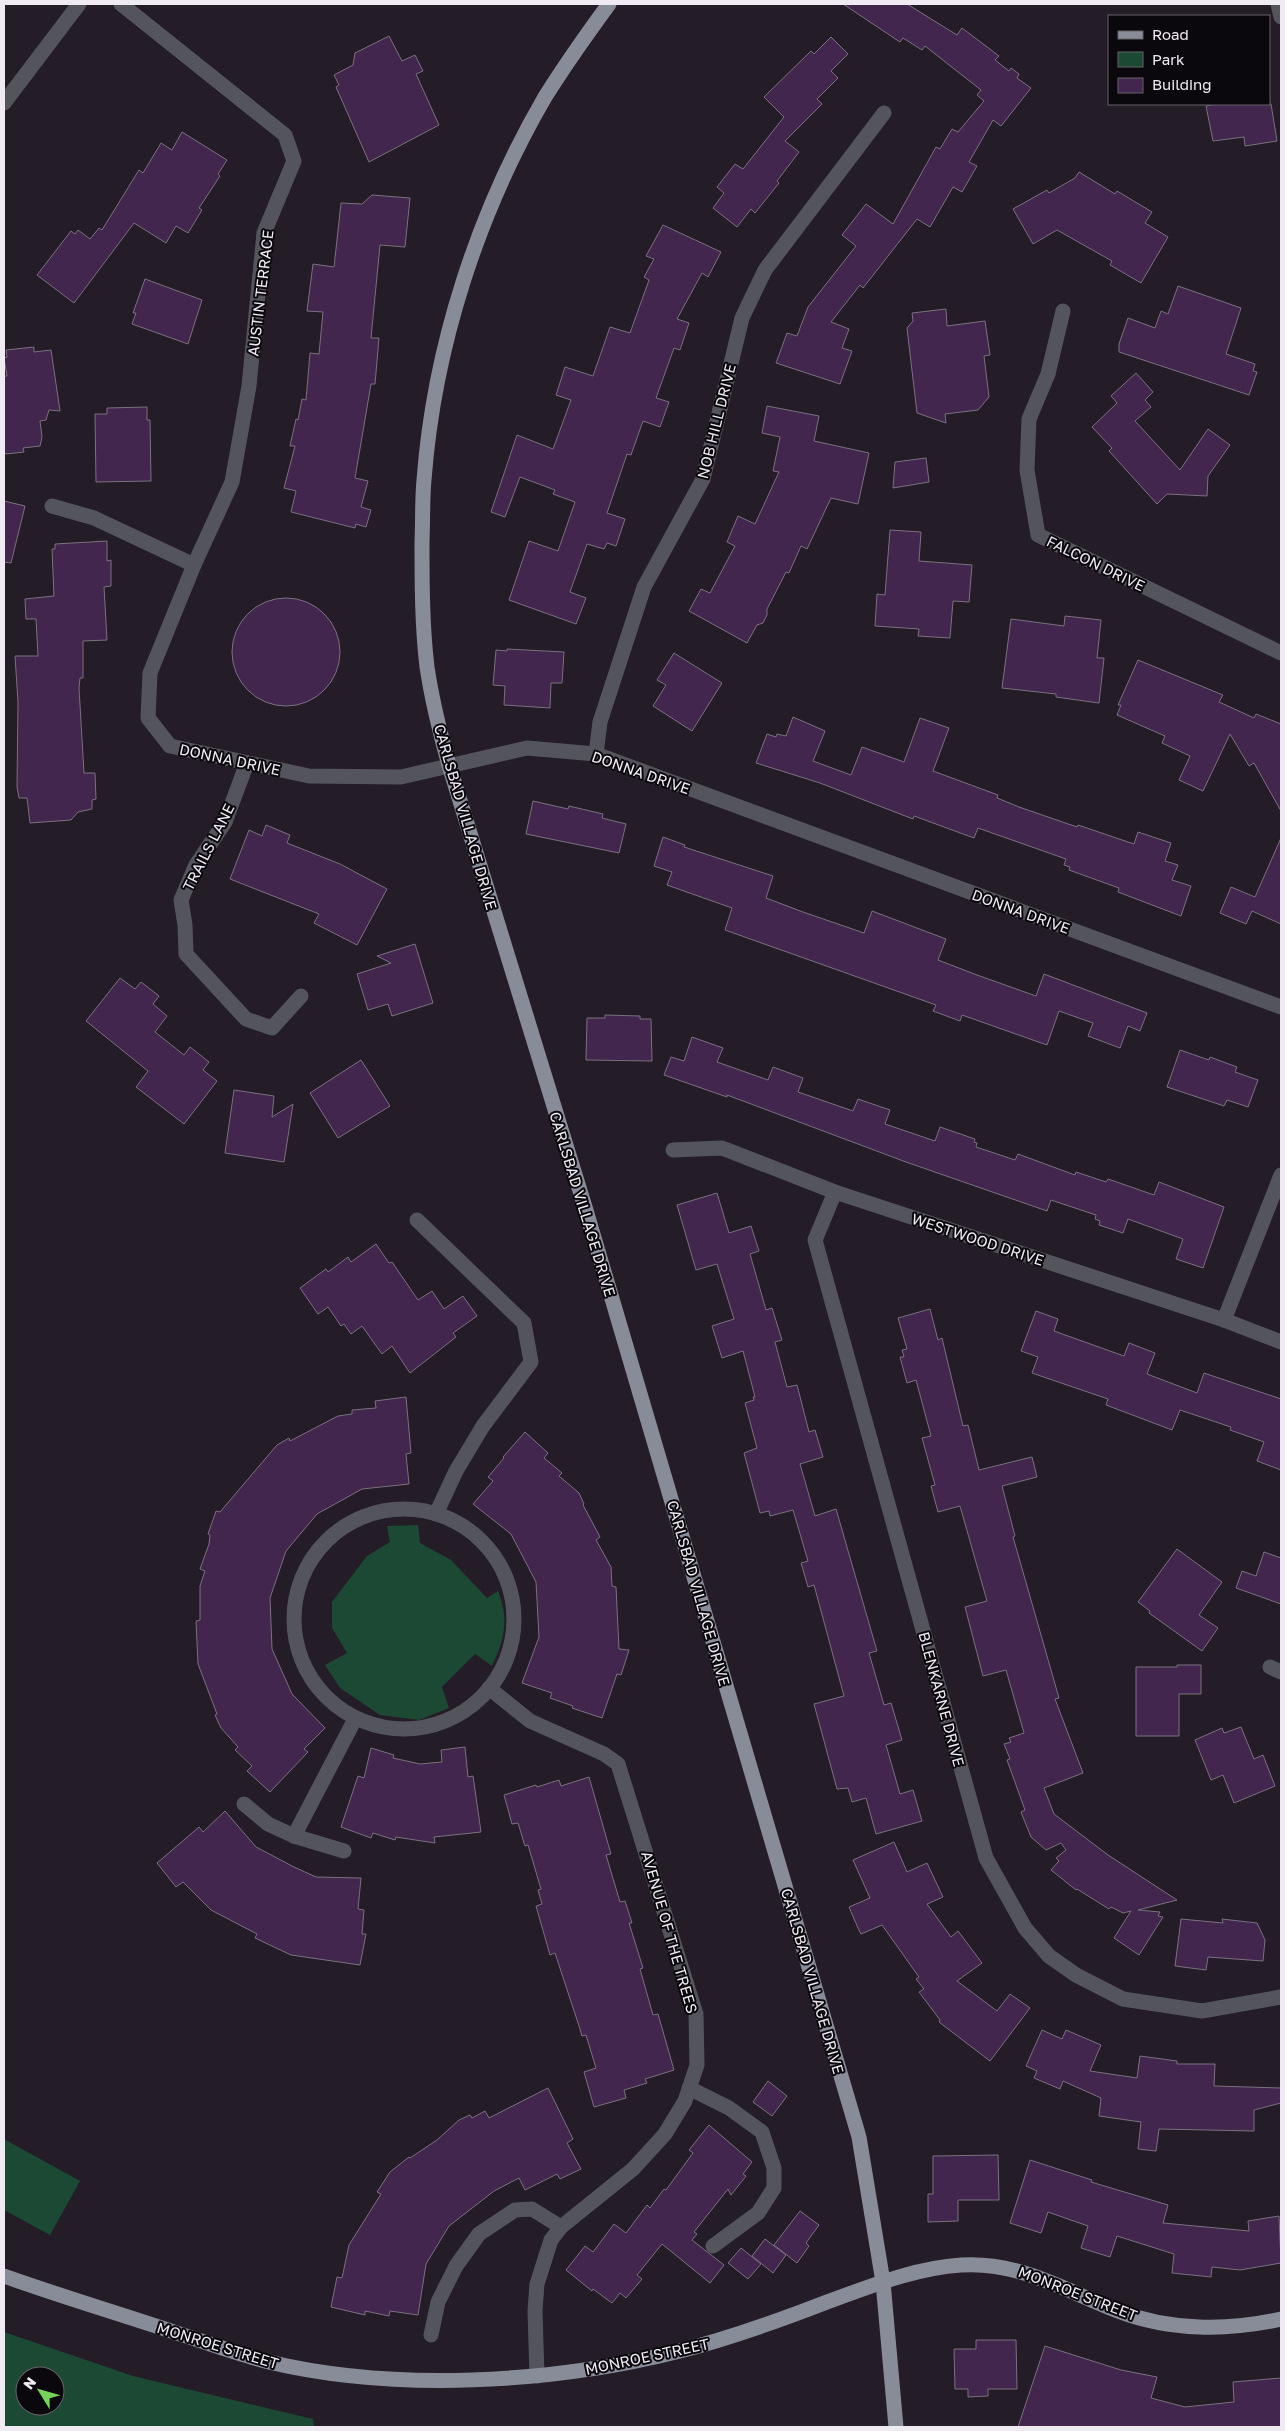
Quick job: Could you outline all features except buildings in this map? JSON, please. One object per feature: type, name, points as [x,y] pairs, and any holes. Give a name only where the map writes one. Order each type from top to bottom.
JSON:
[{"type":"main road","name":"CARLSBAD VILLAGE DRIVE","points":[[610,4],[574,52],[545,98],[490,208],[464,279],[436,394],[424,480],[423,626],[434,706],[449,766],[585,1207],[859,2137],[883,2282],[896,2427]]},
{"type":"main road","name":"MONROE STREET","points":[[4,2276],[268,2362],[359,2377],[475,2381],[610,2367],[677,2352],[775,2322],[883,2282],[931,2269],[987,2265],[1020,2270],[1122,2313],[1158,2322],[1198,2327],[1246,2327],[1281,2319]]},
{"type":"street","points":[[4,103],[79,4]]},
{"type":"street","name":"AUSTIN TERRACE","points":[[121,4],[285,135],[294,161],[264,232],[249,386],[232,482],[194,565]]},
{"type":"street","points":[[1278,4],[1281,17]]},
{"type":"street","name":"NOB HILL DRIVE","points":[[596,754],[600,722],[644,587],[703,479],[742,318],[765,270],[884,113]]},
{"type":"street","name":"FALCON DRIVE","points":[[1062,311],[1048,374],[1028,418],[1027,470],[1038,535],[1281,653]]},
{"type":"street","points":[[52,506],[94,518],[194,565]]},
{"type":"street","name":"DONNA DRIVE","points":[[194,565],[150,673],[148,718],[170,746],[309,776],[401,777],[526,748],[596,754],[1281,1007]]},
{"type":"street","name":"TRAILS LANE","points":[[247,763],[225,822],[196,865],[181,900],[185,925],[186,954],[246,1019],[272,1028],[301,996]]},
{"type":"street","name":"WESTWOOD DRIVE","points":[[673,1150],[722,1148],[835,1192],[1224,1320],[1281,1342]]},
{"type":"street","points":[[1224,1320],[1281,1175]]},
{"type":"street","name":"BLENKARNE DRIVE","points":[[835,1192],[815,1240],[986,1858],[1026,1928],[1050,1956],[1076,1976],[1123,1999],[1202,2012],[1281,1997]]},
{"type":"street","points":[[417,1220],[524,1323],[531,1362],[483,1426],[456,1471],[436,1514]]},
{"type":"street","points":[[409,1509],[436,1514],[458,1523],[473,1533],[488,1548],[499,1563],[510,1588],[514,1612],[512,1640],[505,1664],[489,1688],[471,1707],[447,1721],[425,1728],[398,1730],[372,1726],[355,1719],[338,1708],[319,1691],[299,1656],[293,1616],[296,1594],[310,1562],[328,1540],[352,1522],[382,1511],[409,1509]]},
{"type":"street","name":"AVENUE OF THE TREES","points":[[489,1688],[530,1721],[604,1754],[618,1764],[696,2014],[697,2064],[685,2101],[665,2134],[633,2169],[561,2227],[551,2240],[537,2284],[537,2376]]},
{"type":"street","points":[[294,1836],[355,1719]]},
{"type":"street","points":[[244,1804],[268,1824],[294,1836],[344,1851]]},
{"type":"street","points":[[689,2088],[729,2108],[762,2132],[774,2168],[774,2188],[758,2213],[712,2246]]},
{"type":"street","points":[[431,2335],[442,2295],[456,2266],[479,2234],[515,2210],[532,2209],[561,2227]]},
{"type":"green space","points":[[418,1525],[420,1543],[451,1560],[487,1598],[498,1591],[504,1611],[503,1638],[492,1666],[475,1654],[442,1687],[449,1708],[419,1720],[380,1715],[340,1688],[325,1665],[347,1653],[332,1628],[332,1602],[367,1556],[390,1542],[387,1526]]},
{"type":"green space","points":[[4,2139],[80,2181],[50,2235],[4,2210]]},
{"type":"green space","points":[[4,2332],[133,2376],[313,2419],[314,2427],[4,2427]]}]
